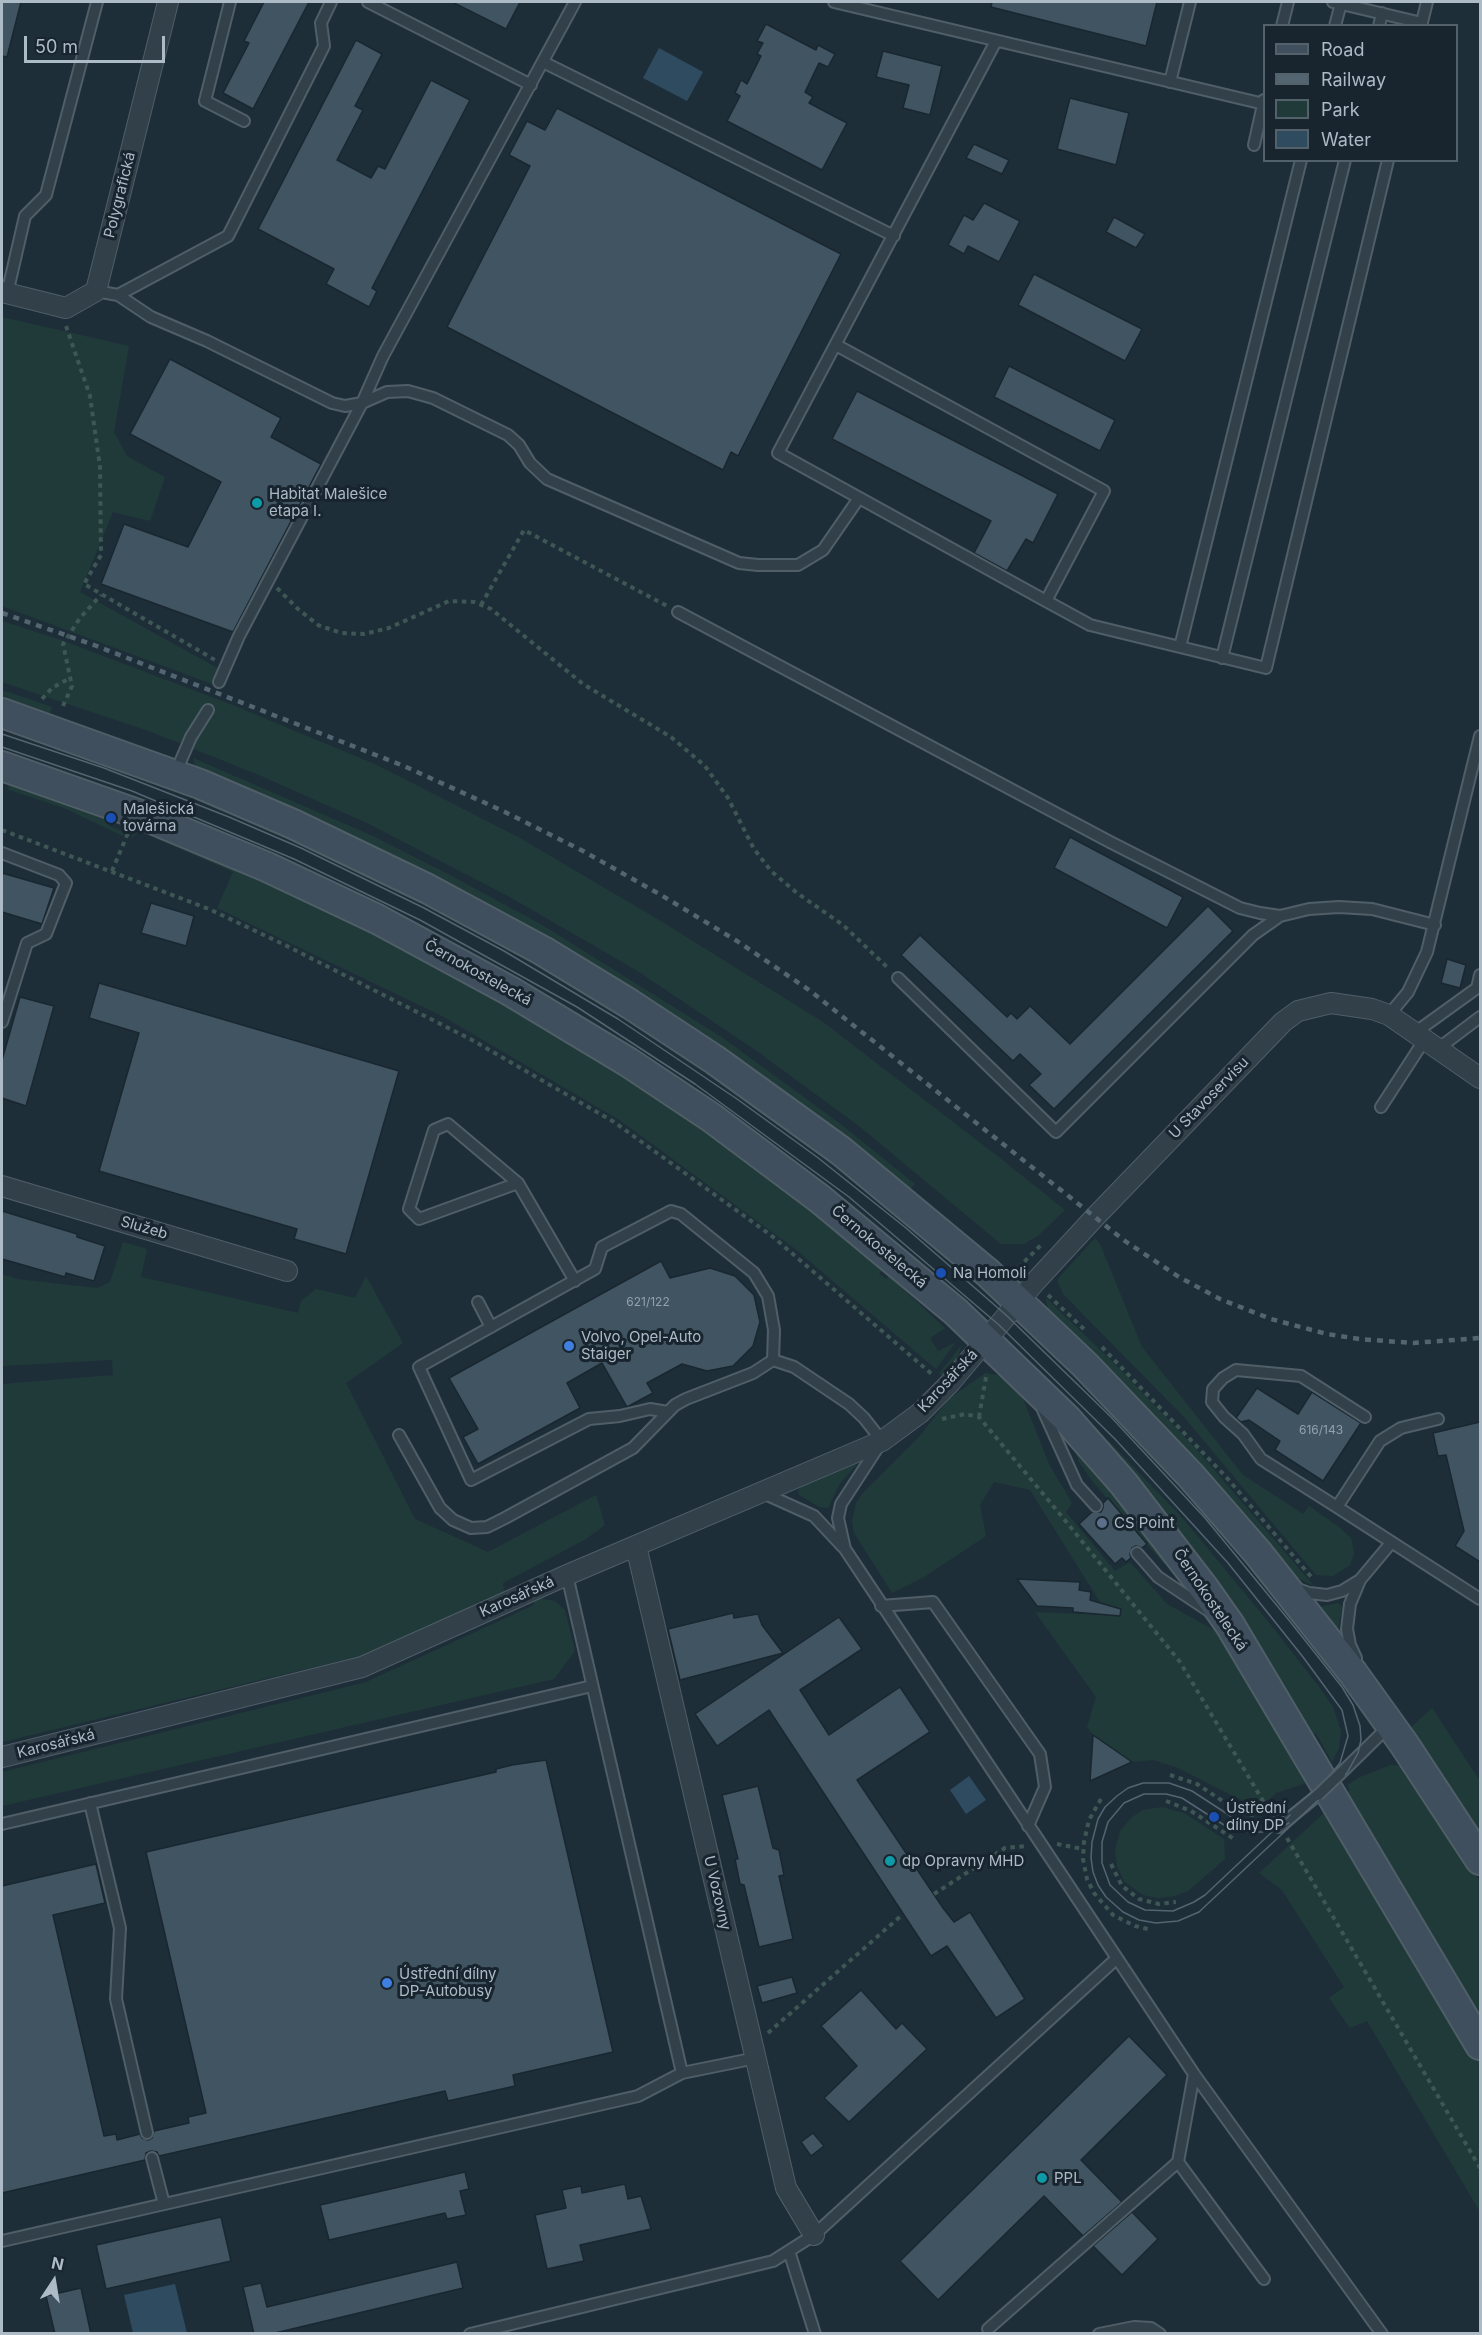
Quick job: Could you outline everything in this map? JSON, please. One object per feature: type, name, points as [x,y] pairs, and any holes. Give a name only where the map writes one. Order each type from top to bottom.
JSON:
[{"type":"main road","points":[[2,713],[175,774],[293,824],[396,872],[543,951],[630,1004],[757,1089],[842,1151],[988,1273],[1018,1301],[1156,1438],[1225,1514],[1279,1578],[1386,1719],[1480,1860]]},
{"type":"main road","name":"Černokostelecká","points":[[2,766],[104,801],[267,867],[404,932],[510,991],[628,1062],[769,1160],[878,1245],[1031,1382],[1130,1491],[1174,1547],[1230,1626],[1480,2045]]},
{"type":"street","name":"Polygrafická","points":[[96,291],[168,2]]},
{"type":"street","points":[[4,293],[66,308],[96,291]]},
{"type":"street","name":"U Stavoservisu","points":[[986,1340],[1095,1216],[1283,1022],[1298,1011],[1331,1003],[1351,1005],[1389,1015],[1480,1078]]},
{"type":"street","name":"Služeb","points":[[2,1186],[286,1271]]},
{"type":"street","name":"Karosářská","points":[[2,1757],[362,1667],[567,1575],[882,1441],[920,1413],[949,1384],[986,1340]]},
{"type":"street","name":"U Vozovny","points":[[636,1546],[786,2188],[814,2235]]},
{"type":"lane","points":[[4,293],[25,216],[46,195],[97,2]]},
{"type":"lane","points":[[230,2],[205,101],[244,121]]},
{"type":"lane","points":[[118,296],[228,236],[324,46],[321,22],[331,2]]},
{"type":"lane","points":[[368,2],[531,86]]},
{"type":"lane","points":[[219,682],[267,582],[362,404],[383,356],[575,2]]},
{"type":"lane","points":[[834,2],[1263,102]]},
{"type":"lane","points":[[1170,82],[1190,2]]},
{"type":"lane","points":[[1282,24],[1288,2]]},
{"type":"lane","points":[[1335,24],[1337,2],[1421,24],[1427,2]]},
{"type":"lane","points":[[1379,24],[1382,13]]},
{"type":"lane","points":[[996,41],[778,453],[1090,625],[1266,668],[1388,162]]},
{"type":"lane","points":[[543,62],[894,237]]},
{"type":"lane","points":[[1254,144],[1263,106]]},
{"type":"lane","points":[[1180,647],[1301,162]]},
{"type":"lane","points":[[1222,658],[1345,162]]},
{"type":"lane","points":[[96,291],[118,296],[151,317],[207,341],[332,403],[345,406],[362,404],[387,392],[408,391],[433,398],[508,435],[519,445],[530,463],[547,479],[739,563],[798,564],[823,550],[859,498]]},
{"type":"lane","points":[[836,345],[1104,491],[1046,601]]},
{"type":"lane","points":[[678,612],[1222,900],[1260,914],[1280,916],[1309,909],[1340,907],[1372,909],[1435,925]]},
{"type":"lane","points":[[175,774],[191,737],[208,710]]},
{"type":"lane","points":[[1389,1015],[1408,992],[1420,970],[1435,925],[1480,736]]},
{"type":"lane","points":[[2,853],[59,875],[66,883],[46,934],[27,943],[2,1022]]},
{"type":"lane","points":[[898,978],[1056,1132],[1253,935],[1280,916]]},
{"type":"lane","points":[[1381,1107],[1427,1040],[1479,988],[1480,975]]},
{"type":"lane","points":[[1427,1040],[1480,1017]]},
{"type":"lane","points":[[518,1183],[419,1219],[409,1209],[434,1130],[448,1124],[518,1183],[575,1281]]},
{"type":"lane","points":[[668,1412],[650,1408],[620,1416],[589,1419],[471,1480],[419,1367],[595,1269],[602,1247],[671,1211],[681,1214],[754,1273],[768,1296],[774,1330],[773,1360]]},
{"type":"lane","points":[[478,1302],[491,1327]]},
{"type":"lane","points":[[399,1435],[440,1508],[453,1520],[471,1528],[487,1527],[633,1448],[668,1412],[686,1399],[753,1373],[773,1360]]},
{"type":"lane","points":[[773,1360],[794,1367],[849,1404],[864,1418],[882,1441],[841,1504],[838,1518],[845,1549]]},
{"type":"lane","points":[[1365,1417],[1300,1376],[1236,1370],[1223,1378],[1213,1389],[1212,1402],[1224,1417],[1243,1434],[1261,1459],[1480,1599]]},
{"type":"lane","points":[[1031,1382],[1077,1485],[1096,1506]]},
{"type":"lane","points":[[1337,1507],[1380,1442],[1401,1428],[1438,1419]]},
{"type":"lane","points":[[761,1492],[814,1516],[845,1549],[1194,2074],[1382,2334]]},
{"type":"lane","points":[[1277,1823],[1318,1795],[1340,1774],[1386,1719],[1348,1636],[1350,1604],[1360,1580],[1391,1543]]},
{"type":"lane","points":[[1137,1553],[1158,1577],[1230,1626]]},
{"type":"lane","points":[[567,1575],[682,2073]]},
{"type":"lane","points":[[1279,1578],[1298,1590],[1326,1595],[1342,1591],[1360,1580]]},
{"type":"lane","points":[[881,1606],[933,1602],[1040,1754],[1045,1787],[1028,1827]]},
{"type":"lane","points":[[2,1824],[592,1686]]},
{"type":"lane","points":[[90,1803],[120,1928],[116,1999],[147,2133]]},
{"type":"lane","points":[[470,2334],[773,2261],[814,2235],[1116,1959]]},
{"type":"lane","points":[[2,2241],[638,2096],[682,2073],[756,2058]]},
{"type":"lane","points":[[988,2329],[1178,2162],[1194,2074]]},
{"type":"lane","points":[[153,2158],[164,2204]]},
{"type":"lane","points":[[1178,2162],[1264,2279]]},
{"type":"lane","points":[[789,2251],[815,2334]]},
{"type":"lane","points":[[1099,2334],[1151,2328],[1160,2334]]},
{"type":"path","points":[[66,326],[90,396],[100,467],[101,555],[84,584],[226,666]]},
{"type":"path","points":[[482,605],[524,530],[678,612]]},
{"type":"path","points":[[267,582],[280,590],[318,625],[341,633],[364,634],[389,628],[449,601],[474,603],[491,609],[583,684],[671,737],[705,766],[728,798],[754,849],[771,871],[797,893],[843,925],[898,978]]},
{"type":"path","points":[[63,706],[71,692],[63,644],[80,618],[101,595]]},
{"type":"path","points":[[42,699],[52,688],[70,678]]},
{"type":"path","points":[[2,830],[209,909],[285,945],[474,1041],[614,1122],[772,1236],[934,1376]]},
{"type":"path","points":[[979,1417],[986,1377]]},
{"type":"path","points":[[938,1420],[965,1414],[979,1417],[1180,1662],[1480,2168]]},
{"type":"path","points":[[1170,1775],[1197,1784],[1239,1812],[1254,1815]]},
{"type":"path","points":[[1101,1799],[1089,1820],[1083,1849],[1087,1879],[1102,1904],[1127,1923],[1152,1930]]},
{"type":"path","points":[[1166,1801],[1180,1805],[1234,1839]]},
{"type":"path","points":[[934,1894],[1005,1848],[1059,1844],[1083,1849]]},
{"type":"path","points":[[1111,1864],[1118,1881],[1131,1894],[1152,1903],[1176,1902]]},
{"type":"path","points":[[765,2035],[903,1914]]},
{"type":"green space","points":[[2,317],[129,346],[114,432],[127,456],[165,477],[150,521],[113,512],[80,592],[219,669],[212,684],[2,606]]},
{"type":"green space","points":[[2,621],[61,640],[235,706],[377,765],[518,837],[659,920],[823,1022],[1065,1210],[1039,1235],[1024,1244],[1001,1244],[859,1126],[754,1049],[636,970],[508,896],[367,823],[259,775],[149,731],[2,682]]},
{"type":"green space","points":[[2,690],[52,707],[49,717],[2,701]]},
{"type":"green space","points":[[193,758],[373,836],[544,926],[723,1038],[838,1122],[915,1184],[909,1191],[804,1109],[196,768]]},
{"type":"green space","points":[[8,784],[110,820],[109,826],[125,832],[123,836],[64,808],[9,790]]},
{"type":"green space","points":[[136,825],[195,848],[441,965],[681,1111],[857,1242],[854,1247],[882,1270],[879,1274],[886,1279],[889,1276],[945,1328],[930,1338],[938,1351],[956,1342],[936,1369],[794,1248],[618,1119],[442,1016],[217,908],[233,872],[139,831],[131,839]]},
{"type":"green space","points":[[1095,1238],[1100,1244],[1142,1347],[1243,1475],[1303,1514],[1309,1506],[1351,1538],[1354,1553],[1350,1565],[1333,1576],[1316,1575],[1184,1417],[1063,1294],[1057,1280]]},
{"type":"green space","points":[[123,1242],[147,1249],[141,1277],[298,1313],[301,1301],[316,1289],[355,1298],[366,1276],[403,1343],[346,1383],[415,1519],[488,1552],[596,1495],[605,1525],[586,1539],[503,1583],[504,1592],[360,1656],[2,1742],[2,1384],[113,1375],[112,1360],[2,1366],[2,1274],[17,1279],[97,1288],[110,1282]]},
{"type":"green space","points":[[1046,1298],[1119,1368],[1197,1450],[1314,1586],[1295,1577],[1048,1312]]},
{"type":"green space","points":[[962,1345],[956,1360],[943,1377],[939,1373]]},
{"type":"green space","points":[[985,1373],[998,1375],[1018,1386],[1049,1464],[1072,1503],[1066,1512],[1115,1571],[1130,1562],[1167,1604],[1219,1633],[1309,1782],[1276,1793],[1269,1800],[1249,1804],[1176,1767],[1153,1760],[1132,1762],[1093,1735],[1087,1727],[1096,1697],[1035,1612],[1108,1615],[1030,1490],[994,1482],[980,1505],[986,1536],[924,1577],[892,1593],[854,1533],[852,1522],[856,1503],[862,1494],[918,1438],[949,1399]]},
{"type":"green space","points":[[1064,1394],[1185,1521],[1320,1688],[1333,1707],[1341,1731],[1339,1748],[1332,1762],[1316,1733],[1310,1736],[1058,1395]]},
{"type":"green space","points":[[1071,1440],[1181,1576],[1164,1564],[1092,1481],[1079,1462]]},
{"type":"green space","points":[[857,1462],[840,1483],[828,1508],[819,1507],[798,1494],[799,1485]]},
{"type":"green space","points":[[534,1599],[555,1601],[565,1610],[575,1651],[554,1679],[2,1806],[2,1772],[366,1682],[534,1605]]},
{"type":"green space","points":[[1338,1603],[1342,1607],[1338,1631],[1319,1607]]},
{"type":"green space","points":[[1432,1708],[1480,1781],[1480,1837],[1410,1728]]},
{"type":"green space","points":[[1391,1765],[1406,1766],[1480,1882],[1480,2020],[1345,1794],[1350,1790],[1347,1785],[1360,1777]]},
{"type":"green space","points":[[1162,1807],[1184,1813],[1224,1839],[1225,1859],[1188,1891],[1158,1898],[1143,1895],[1124,1881],[1117,1866],[1115,1850],[1120,1831],[1132,1817],[1143,1810]]},
{"type":"green space","points":[[1327,1810],[1480,2062],[1480,2212],[1367,2021],[1350,2028],[1329,1998],[1344,1987],[1282,1890],[1259,1873]]},
{"type":"water","points":[[659,48],[703,72],[687,101],[643,78]]},
{"type":"water","points":[[969,1776],[986,1800],[966,1814],[950,1790]]},
{"type":"water","points":[[175,2284],[187,2333],[133,2333],[124,2295]]},
{"type":"building","points":[[2,2],[21,2],[7,57],[2,56]]},
{"type":"building","points":[[264,2],[309,2],[253,109],[223,93],[249,43],[244,41]]},
{"type":"building","points":[[452,2],[520,2],[506,29]]},
{"type":"building","points":[[992,2],[1157,2],[1146,46],[991,7]]},
{"type":"building","points":[[766,24],[816,50],[818,45],[835,54],[828,67],[819,63],[805,92],[813,97],[809,103],[847,123],[822,170],[727,121],[740,96],[735,93],[741,80],[747,84],[761,56],[757,54],[763,43],[757,41]]},
{"type":"building","points":[[356,40],[382,54],[355,106],[363,110],[337,160],[371,178],[378,166],[385,169],[431,80],[470,100],[372,288],[377,291],[369,307],[326,284],[334,269],[258,229]]},
{"type":"building","points":[[883,51],[942,66],[930,115],[903,108],[909,85],[876,77]]},
{"type":"building","points":[[1070,98],[1129,113],[1116,165],[1057,149]]},
{"type":"building","points":[[557,108],[841,254],[738,456],[731,452],[723,470],[447,327],[530,166],[509,155],[527,121],[545,130]]},
{"type":"building","points":[[974,144],[1009,160],[1002,174],[966,158]]},
{"type":"building","points":[[984,203],[1020,221],[999,262],[968,246],[964,254],[948,245],[964,215],[973,220]]},
{"type":"building","points":[[1114,217],[1145,234],[1136,248],[1106,232]]},
{"type":"building","points":[[1034,274],[1142,329],[1125,361],[1018,305]]},
{"type":"building","name":"Habitat Malešice etapa I.","points":[[170,359],[281,418],[271,437],[321,464],[233,632],[101,584],[124,524],[188,547],[221,482],[130,434]]},
{"type":"building","points":[[1009,366],[1115,420],[1100,451],[994,397]]},
{"type":"building","points":[[857,391],[1058,494],[1033,543],[1026,539],[1007,571],[974,553],[991,521],[832,439]]},
{"type":"building","points":[[1070,837],[1183,897],[1167,928],[1054,868]]},
{"type":"building","points":[[2,873],[54,888],[42,924],[2,912]]},
{"type":"building","points":[[151,903],[194,916],[186,946],[141,933]]},
{"type":"building","points":[[1208,906],[1233,931],[1054,1109],[1029,1085],[1041,1074],[1020,1054],[1013,1061],[901,955],[920,935],[1007,1017],[1011,1013],[1017,1019],[1030,1006],[1070,1044]]},
{"type":"building","points":[[1447,959],[1466,965],[1460,988],[1441,983]]},
{"type":"building","points":[[99,983],[399,1071],[346,1254],[294,1239],[297,1229],[99,1171],[139,1033],[89,1018]]},
{"type":"building","points":[[20,997],[54,1006],[26,1106],[2,1098],[2,1060]]},
{"type":"building","points":[[2,1211],[77,1234],[77,1237],[105,1246],[94,1281],[66,1273],[65,1277],[2,1259]]},
{"type":"building","points":[[661,1261],[670,1278],[710,1268],[735,1276],[754,1295],[760,1322],[753,1346],[733,1366],[707,1371],[682,1364],[647,1383],[653,1393],[627,1407],[602,1363],[567,1383],[580,1408],[478,1464],[463,1437],[478,1429],[449,1378]]},
{"type":"building","points":[[1257,1388],[1298,1414],[1312,1392],[1361,1423],[1323,1481],[1275,1450],[1280,1441],[1249,1420],[1241,1422],[1236,1418]]},
{"type":"building","points":[[1480,1422],[1480,1562],[1455,1546],[1464,1531],[1446,1455],[1438,1456],[1433,1433]]},
{"type":"building","points":[[1108,1498],[1147,1544],[1142,1548],[1136,1546],[1132,1548],[1131,1558],[1126,1562],[1122,1558],[1115,1564],[1079,1524],[1092,1512],[1101,1512],[1103,1503]]},
{"type":"building","points":[[1017,1579],[1080,1582],[1079,1590],[1091,1592],[1090,1600],[1121,1609],[1120,1616],[1073,1612],[1073,1608],[1037,1606]]},
{"type":"building","points":[[733,1613],[734,1618],[758,1614],[762,1625],[783,1653],[680,1680],[668,1629]]},
{"type":"building","name":"dp Opravny MHD","points":[[839,1617],[862,1649],[800,1690],[829,1735],[900,1687],[930,1732],[857,1780],[943,1908],[954,1922],[970,1912],[1025,1999],[996,2018],[947,1946],[931,1956],[769,1710],[717,1746],[695,1714]]},
{"type":"building","points":[[1093,1735],[1132,1762],[1090,1781]]},
{"type":"building","name":"Ústřední dílny DP-Autobusy","points":[[546,1760],[613,2052],[513,2075],[515,2086],[448,2101],[445,2091],[159,2156],[157,2152],[151,2151],[146,2153],[145,2160],[2,2193],[2,1886],[96,1864],[105,1903],[53,1915],[104,2136],[116,2134],[117,2140],[140,2134],[142,2138],[148,2140],[152,2138],[154,2131],[189,2123],[188,2117],[206,2113],[146,1852],[496,1772],[496,1769],[512,1765]]},
{"type":"building","points":[[758,1786],[773,1848],[779,1850],[784,1875],[779,1876],[793,1939],[759,1947],[744,1885],[740,1884],[735,1859],[738,1859],[722,1795]]},
{"type":"building","points":[[792,1977],[797,1993],[762,2003],[757,1986]]},
{"type":"building","points":[[861,1990],[896,2029],[902,2023],[927,2049],[849,2122],[824,2098],[857,2066],[821,2026]]},
{"type":"building","name":"PPL","points":[[1129,2036],[1167,2075],[1081,2160],[1122,2202],[1083,2236],[1044,2196],[938,2300],[900,2261]]},
{"type":"building","points":[[813,2133],[824,2146],[811,2156],[801,2142]]},
{"type":"building","points":[[465,2172],[469,2189],[460,2191],[466,2215],[447,2219],[445,2213],[329,2240],[320,2205]]},
{"type":"building","points":[[625,2184],[628,2199],[641,2196],[651,2229],[580,2245],[584,2261],[547,2269],[535,2215],[566,2208],[562,2190],[581,2186],[582,2193]]},
{"type":"building","points":[[1132,2212],[1158,2239],[1122,2275],[1093,2246]]},
{"type":"building","points":[[221,2217],[231,2261],[106,2289],[96,2245]]},
{"type":"building","points":[[457,2262],[463,2288],[271,2334],[254,2334],[243,2287],[261,2283],[267,2307]]},
{"type":"building","points":[[81,2288],[91,2334],[55,2334],[46,2296]]},
{"type":"tram line","points":[[2,734],[104,768],[229,817],[301,848],[424,908],[504,951],[618,1019],[737,1099],[817,1157],[906,1228],[1006,1315],[1111,1417],[1205,1518],[1342,1687],[1353,1705],[1360,1726],[1361,1740],[1358,1753],[1347,1773],[1199,1912],[1178,1921],[1156,1923],[1139,1920],[1123,1912],[1106,1897],[1098,1885],[1091,1858],[1092,1842],[1098,1819],[1105,1807],[1117,1796],[1128,1788],[1143,1783],[1169,1783],[1192,1791],[1235,1819],[1264,1821],[1287,1812],[1323,1783],[1340,1763],[1348,1736],[1342,1710],[1303,1657],[1228,1563],[1115,1439],[999,1325],[849,1197],[695,1084],[577,1007],[420,920],[294,859],[132,791],[2,747]]},
{"type":"tram line","points":[[1289,1823],[1273,1831],[1245,1832],[1224,1825],[1182,1798],[1166,1794],[1144,1794],[1124,1803],[1108,1822],[1102,1842],[1102,1863],[1110,1885],[1128,1902],[1145,1910],[1173,1911],[1205,1895],[1273,1831],[1279,1826],[1290,1815]]},
{"type":"railway","points":[[2,613],[94,645],[404,766],[583,851],[737,941],[809,990],[1125,1241],[1179,1277],[1220,1299],[1271,1319],[1327,1334],[1359,1339],[1413,1343],[1480,1338]]},
{"type":"place","name":"Habitat Malešice etapa I.","points":[[257,503]]},
{"type":"place","name":"Malešická továrna","points":[[111,818]]},
{"type":"place","name":"Na Homoli","points":[[941,1273]]},
{"type":"place","name":"Volvo, Opel-Auto Staiger","points":[[569,1346]]},
{"type":"place","name":"CS Point","points":[[1102,1523]]},
{"type":"place","name":"Ústřední dílny DP","points":[[1214,1817]]},
{"type":"place","name":"dp Opravny MHD","points":[[890,1861]]},
{"type":"place","name":"Ústřední dílny DP-Autobusy","points":[[387,1983]]},
{"type":"place","name":"PPL","points":[[1042,2178]]}]
